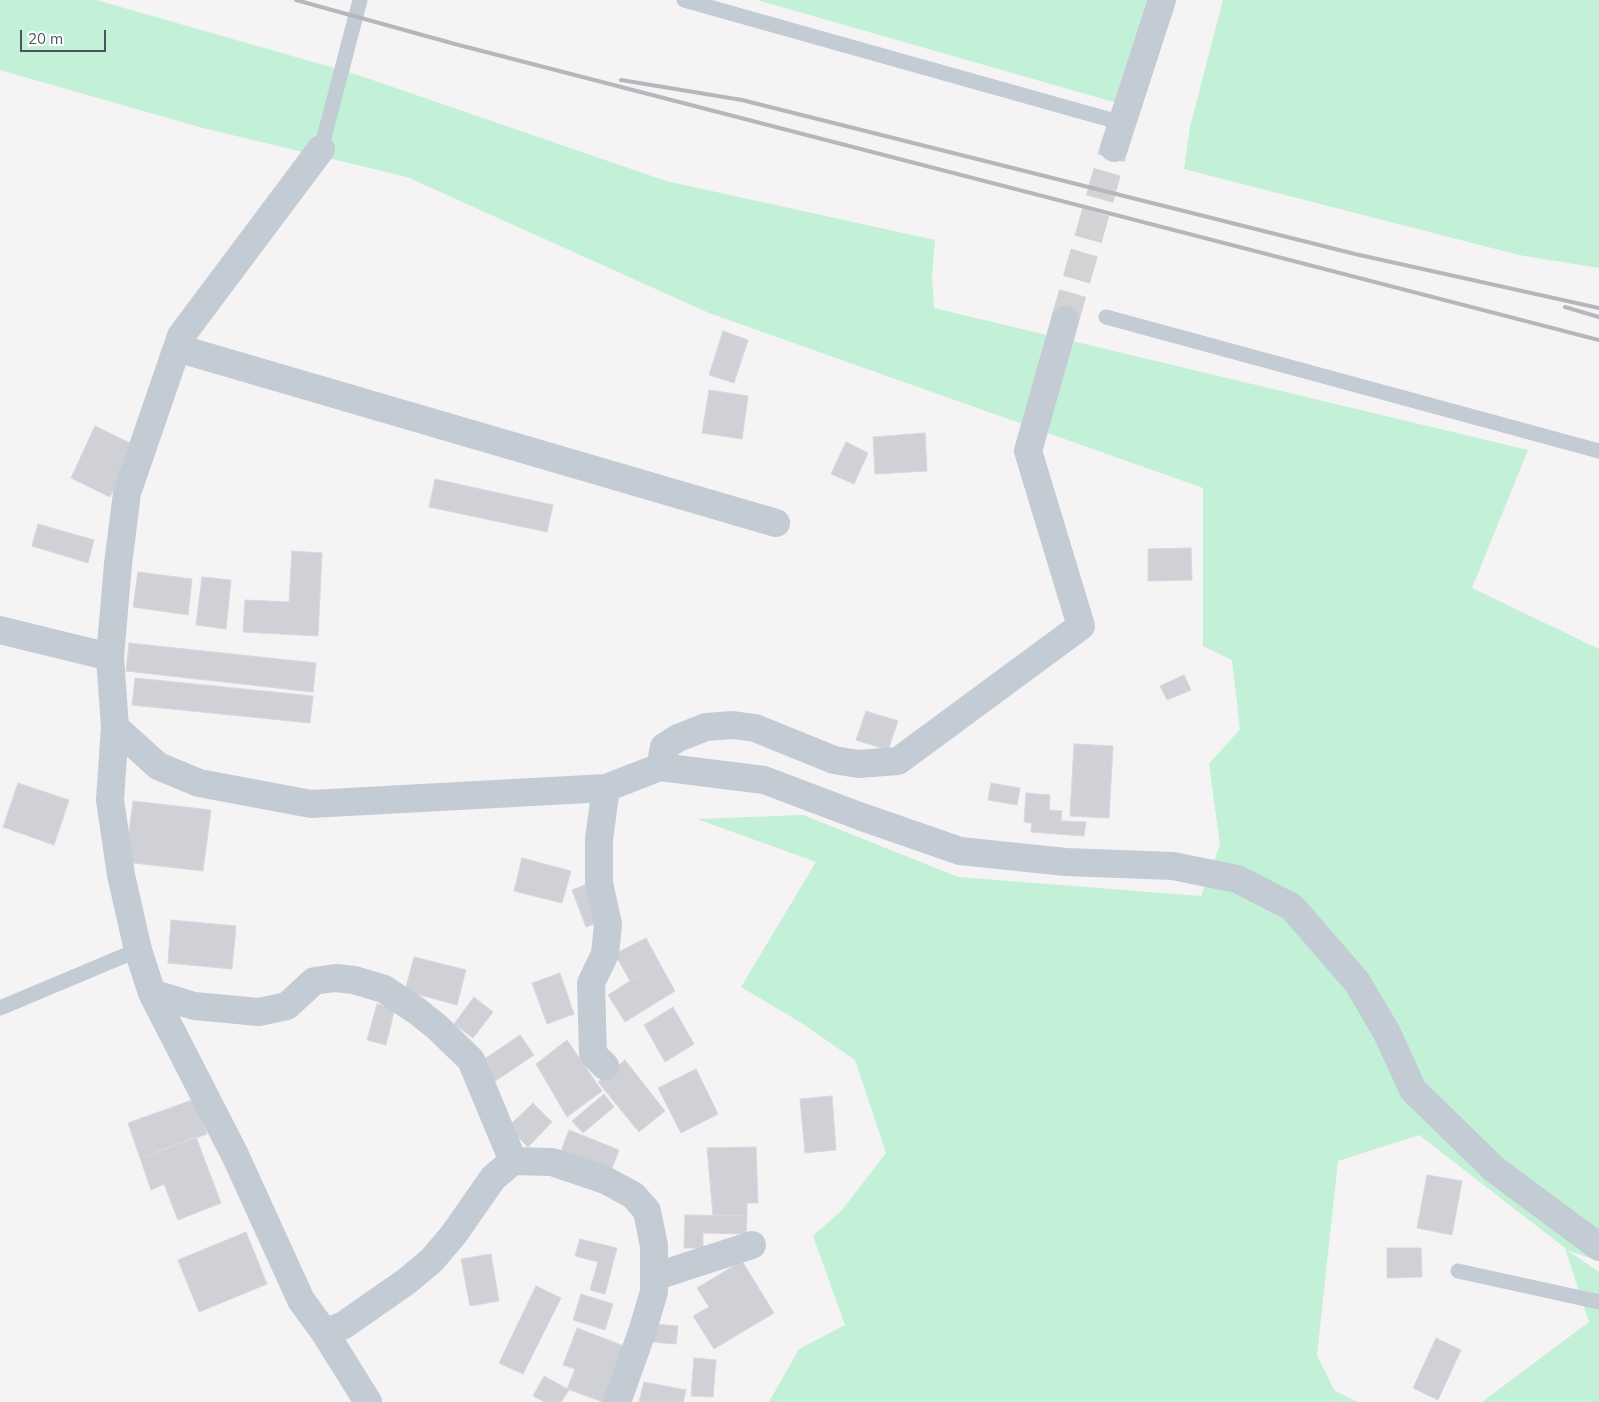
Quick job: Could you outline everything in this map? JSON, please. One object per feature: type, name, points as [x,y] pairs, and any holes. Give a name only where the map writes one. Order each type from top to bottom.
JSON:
[{"type":"street","points":[[1118,136],[1162,0]]},
{"type":"street","points":[[321,149],[181,336],[127,493],[118,564],[110,657],[116,727],[110,800],[121,875],[138,950],[152,993],[235,1155],[301,1300],[325,1333],[368,1402]]},
{"type":"street","points":[[660,767],[664,747],[678,738],[706,728],[734,725],[755,728],[834,760],[858,764],[898,762],[1081,626],[1028,451],[1065,320]]},
{"type":"street","points":[[177,348],[776,523]]},
{"type":"street","points":[[0,630],[110,657]]},
{"type":"street","points":[[116,727],[158,766],[199,783],[311,804],[606,788],[660,767],[764,780],[960,851],[1066,862],[1173,866],[1237,879],[1292,907],[1357,982],[1387,1033],[1413,1090],[1494,1169],[1599,1247]]},
{"type":"street","points":[[605,1066],[593,1054],[591,983],[605,954],[608,924],[600,883],[599,838],[606,788]]},
{"type":"street","points":[[152,993],[194,1006],[259,1012],[287,1006],[314,981],[335,978],[354,980],[384,989],[430,1021],[471,1060],[513,1161]]},
{"type":"street","points":[[325,1333],[344,1325],[407,1281],[432,1260],[464,1221],[493,1178],[513,1161],[552,1162],[605,1180],[633,1195],[647,1211],[654,1246],[654,1292],[617,1402]]},
{"type":"street","points":[[654,1277],[752,1245]]},
{"type":"lane","points":[[321,149],[360,0]]},
{"type":"lane","points":[[684,0],[1118,136]]},
{"type":"lane","points":[[1106,317],[1599,451]]},
{"type":"lane","points":[[0,1008],[138,950]]},
{"type":"lane","points":[[1458,1271],[1599,1302]]},
{"type":"green space","points":[[0,0],[96,0],[355,74],[666,181],[935,240],[932,275],[934,308],[1528,450],[1472,588],[1599,649],[1599,1261],[1567,1250],[1599,1272],[1599,1402],[1482,1402],[1589,1322],[1565,1248],[1419,1135],[1338,1161],[1317,1355],[1334,1390],[1357,1402],[769,1402],[799,1349],[845,1325],[813,1236],[842,1210],[886,1153],[855,1060],[800,1022],[741,987],[816,862],[697,819],[803,815],[958,877],[1201,896],[1220,845],[1209,764],[1240,729],[1232,660],[1203,646],[1203,488],[709,313],[407,177],[203,128],[0,70]]},
{"type":"green space","points":[[757,0],[1149,0],[1117,103]]},
{"type":"green space","points":[[1223,0],[1599,0],[1599,268],[1519,255],[1184,169],[1190,127]]},
{"type":"building","points":[[723,331],[748,340],[734,383],[709,375]]},
{"type":"building","points":[[709,390],[748,396],[742,439],[702,433]]},
{"type":"building","points":[[95,426],[134,445],[110,497],[71,478]]},
{"type":"building","points":[[925,433],[927,471],[875,474],[873,437]]},
{"type":"building","points":[[846,442],[868,453],[854,484],[831,474]]},
{"type":"building","points":[[435,479],[553,505],[547,532],[429,507]]},
{"type":"building","points":[[38,524],[94,540],[88,563],[32,546]]},
{"type":"building","points":[[1191,548],[1192,580],[1148,581],[1148,549]]},
{"type":"building","points":[[292,551],[322,553],[318,636],[243,632],[245,600],[289,602]]},
{"type":"building","points":[[138,572],[192,579],[188,615],[133,607]]},
{"type":"building","points":[[202,577],[231,580],[226,629],[196,625]]},
{"type":"building","points":[[129,643],[316,663],[313,692],[126,671]]},
{"type":"building","points":[[1184,675],[1191,690],[1167,700],[1160,686]]},
{"type":"building","points":[[135,678],[313,696],[310,723],[132,705]]},
{"type":"building","points":[[866,711],[898,721],[888,750],[856,740]]},
{"type":"building","points":[[1074,744],[1113,746],[1109,818],[1070,816]]},
{"type":"building","points":[[18,783],[69,800],[54,845],[3,827]]},
{"type":"building","points":[[991,783],[1020,788],[1017,805],[988,800]]},
{"type":"building","points":[[1026,793],[1050,795],[1049,810],[1062,811],[1061,821],[1086,822],[1084,836],[1031,832],[1032,823],[1024,822]]},
{"type":"building","points":[[133,801],[211,810],[203,871],[125,862]]},
{"type":"building","points":[[522,858],[571,871],[562,903],[514,891]]},
{"type":"building","points":[[587,884],[601,922],[586,927],[572,890]]},
{"type":"building","points":[[171,920],[236,926],[232,969],[168,963]]},
{"type":"building","points":[[646,938],[660,964],[630,981],[615,954]]},
{"type":"building","points":[[414,957],[466,970],[457,1005],[405,991]]},
{"type":"building","points":[[660,964],[675,991],[625,1022],[608,995]]},
{"type":"building","points":[[560,973],[574,1014],[547,1024],[532,983]]},
{"type":"building","points":[[474,997],[493,1012],[473,1038],[454,1024]]},
{"type":"building","points":[[377,1004],[395,1008],[386,1045],[367,1040]]},
{"type":"building","points":[[673,1007],[694,1044],[665,1062],[644,1025]]},
{"type":"building","points":[[520,1035],[534,1055],[494,1082],[480,1062]]},
{"type":"building","points":[[567,1040],[602,1091],[567,1117],[536,1064]]},
{"type":"building","points":[[625,1060],[665,1111],[639,1132],[598,1082]]},
{"type":"building","points":[[696,1069],[718,1114],[681,1133],[658,1088]]},
{"type":"building","points":[[604,1094],[614,1107],[583,1133],[572,1121]]},
{"type":"building","points":[[832,1096],[836,1150],[805,1153],[800,1099]]},
{"type":"building","points":[[195,1099],[207,1134],[140,1158],[128,1123]]},
{"type":"building","points":[[533,1103],[552,1122],[528,1147],[508,1127]]},
{"type":"building","points":[[569,1130],[619,1150],[610,1174],[560,1154]]},
{"type":"building","points":[[196,1137],[221,1203],[178,1220],[164,1184],[151,1190],[140,1158]]},
{"type":"building","points":[[756,1147],[758,1203],[747,1203],[747,1216],[713,1215],[707,1148]]},
{"type":"building","points":[[1427,1175],[1462,1181],[1452,1235],[1417,1228]]},
{"type":"building","points":[[685,1215],[747,1216],[746,1234],[703,1233],[703,1248],[684,1248]]},
{"type":"building","points":[[246,1232],[267,1284],[199,1312],[178,1260]]},
{"type":"building","points":[[580,1239],[617,1248],[605,1294],[590,1290],[598,1262],[575,1256]]},
{"type":"building","points":[[1387,1248],[1421,1248],[1422,1277],[1387,1278]]},
{"type":"building","points":[[491,1254],[499,1301],[470,1306],[461,1259]]},
{"type":"building","points":[[742,1261],[774,1313],[714,1349],[693,1316],[709,1307],[697,1288]]},
{"type":"building","points":[[536,1286],[561,1298],[523,1374],[499,1363]]},
{"type":"building","points":[[581,1294],[613,1304],[605,1330],[573,1320]]},
{"type":"building","points":[[653,1324],[678,1326],[676,1344],[652,1342]]},
{"type":"building","points":[[577,1328],[624,1346],[603,1402],[567,1389],[575,1369],[563,1365]]},
{"type":"building","points":[[1436,1338],[1461,1350],[1438,1400],[1413,1388]]},
{"type":"building","points":[[694,1358],[716,1360],[713,1397],[691,1396]]},
{"type":"building","points":[[544,1376],[569,1390],[561,1402],[545,1402],[533,1396]]},
{"type":"building","points":[[644,1382],[686,1390],[683,1402],[639,1402]]},
{"type":"tunnel","points":[[1065,320],[1114,148]]},
{"type":"railway","points":[[296,0],[455,44],[1599,340]]},
{"type":"railway","points":[[621,80],[742,100],[1355,254],[1599,308]]},
{"type":"railway","points":[[1565,307],[1599,317]]}]
